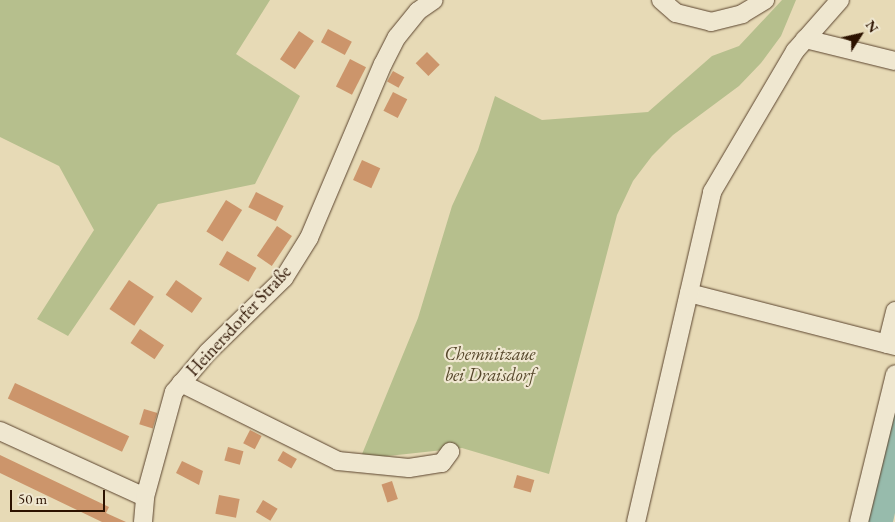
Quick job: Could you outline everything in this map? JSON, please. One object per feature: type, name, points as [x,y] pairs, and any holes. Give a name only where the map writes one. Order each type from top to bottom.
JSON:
[{"type":"street","name":"Heinersdorfer Straße","points":[[143,522],[145,497],[174,392],[289,270],[309,238],[334,184],[383,64],[397,37],[418,11],[434,0]]},
{"type":"street","points":[[661,0],[676,13],[711,22],[742,14],[765,0]]},
{"type":"street","points":[[637,522],[712,192],[805,39],[840,0]]},
{"type":"street","points":[[805,39],[895,61]]},
{"type":"street","points":[[689,293],[891,345],[895,311]]},
{"type":"street","points":[[859,522],[895,374]]},
{"type":"street","points":[[181,383],[338,461],[408,468],[442,463],[450,452]]},
{"type":"street","points":[[0,431],[145,497]]},
{"type":"green space","points":[[0,0],[270,0],[236,54],[300,96],[255,184],[158,204],[68,336],[37,319],[94,230],[59,166],[0,137]]},
{"type":"green space","name":"Chemnitzaue bei Draisdorf","points":[[782,0],[796,0],[781,36],[761,63],[739,86],[673,135],[652,156],[633,181],[617,215],[549,474],[462,448],[360,459],[418,318],[452,206],[478,150],[495,96],[542,120],[648,112],[712,56],[739,46]]},
{"type":"shaded area","points":[[895,384],[895,513],[893,522],[862,522]]},
{"type":"building","points":[[328,29],[352,42],[345,55],[321,42]]},
{"type":"building","points":[[299,31],[314,41],[295,69],[280,59]]},
{"type":"building","points":[[427,52],[440,65],[428,76],[416,63]]},
{"type":"building","points":[[350,59],[366,67],[352,95],[336,87]]},
{"type":"building","points":[[393,71],[404,77],[399,88],[387,81]]},
{"type":"building","points":[[393,92],[407,99],[398,118],[383,111]]},
{"type":"building","points":[[362,160],[380,168],[371,188],[353,180]]},
{"type":"building","points":[[256,192],[284,206],[276,221],[248,207]]},
{"type":"building","points":[[226,200],[242,210],[223,241],[206,231]]},
{"type":"building","points":[[277,226],[292,236],[272,266],[257,256]]},
{"type":"building","points":[[227,251],[256,268],[248,282],[219,265]]},
{"type":"building","points":[[129,280],[154,297],[134,326],[109,309]]},
{"type":"building","points":[[176,280],[202,298],[192,313],[166,295]]},
{"type":"building","points":[[140,329],[164,345],[155,359],[130,343]]},
{"type":"building","points":[[15,383],[129,436],[122,452],[8,398]]},
{"type":"building","points":[[144,409],[157,413],[153,428],[139,424]]},
{"type":"building","points":[[250,430],[262,436],[255,449],[243,443]]},
{"type":"building","points":[[228,447],[243,451],[240,465],[224,461]]},
{"type":"building","points":[[283,451],[297,459],[291,469],[278,461]]},
{"type":"building","points":[[0,455],[109,507],[106,513],[126,522],[102,522],[0,473]]},
{"type":"building","points":[[182,461],[203,471],[199,485],[176,473]]},
{"type":"building","points":[[517,475],[534,480],[531,492],[513,487]]},
{"type":"building","points":[[392,481],[398,499],[387,502],[382,484]]},
{"type":"building","points":[[219,495],[240,499],[236,518],[215,514]]},
{"type":"building","points":[[263,500],[278,509],[270,521],[256,512]]}]
